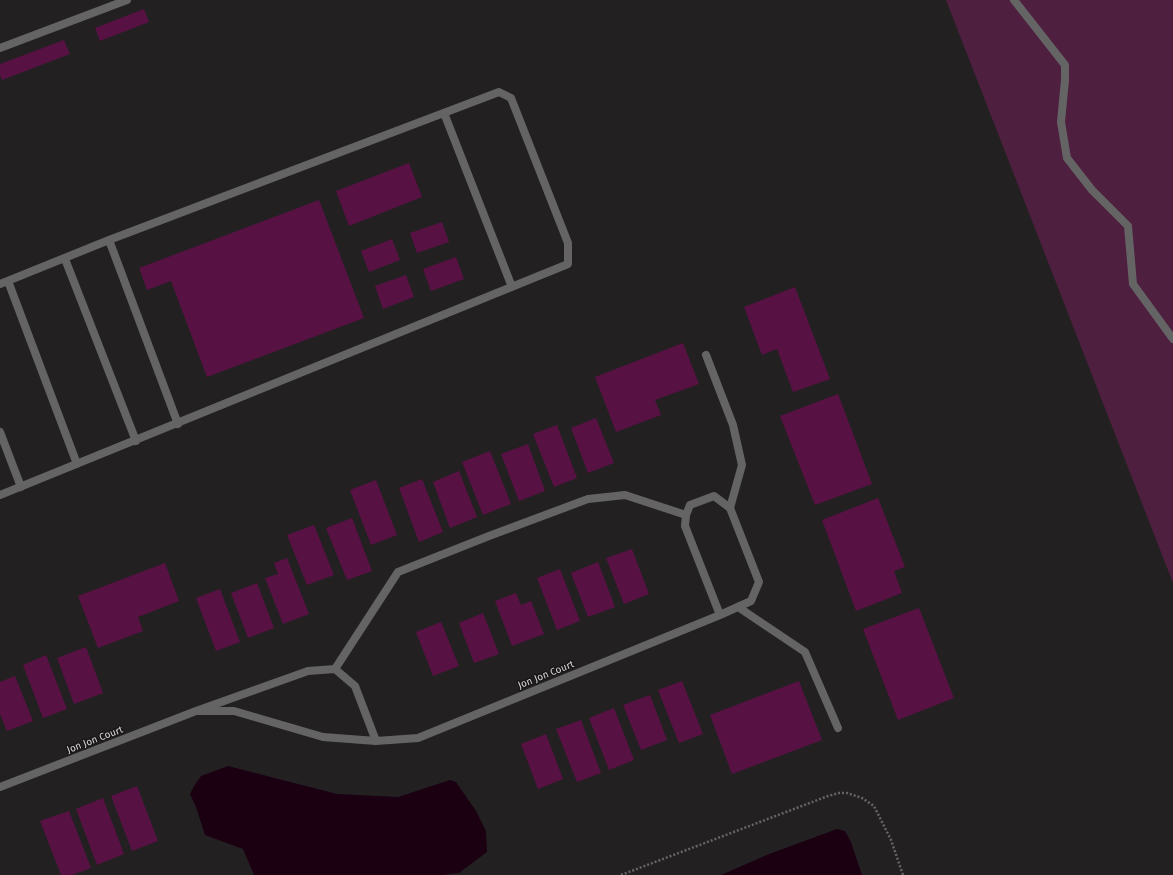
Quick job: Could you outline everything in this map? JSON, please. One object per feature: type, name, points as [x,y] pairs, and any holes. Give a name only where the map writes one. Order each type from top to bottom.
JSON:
[{"type":"street","points":[[0,48],[127,0]]},
{"type":"street","points":[[1014,0],[1065,65],[1061,122],[1067,158],[1092,190],[1128,226],[1133,284],[1173,339]]},
{"type":"street","points":[[0,495],[178,424],[568,264],[568,243],[511,98],[499,92],[109,240],[4,283],[77,464]]},
{"type":"street","points":[[444,113],[512,287]]},
{"type":"street","points":[[109,240],[178,424]]},
{"type":"street","points":[[65,259],[136,441]]},
{"type":"street","points":[[706,355],[733,425],[742,465],[730,508],[714,496],[690,505],[686,515],[685,526],[720,615]]},
{"type":"street","points":[[0,432],[21,487]]},
{"type":"street","points":[[376,741],[355,686],[335,669],[398,572],[588,499],[625,495],[686,515]]},
{"type":"street","name":"Jon Jon Court","points":[[196,711],[234,711],[323,737],[376,741],[418,738],[751,601],[759,582],[730,508]]},
{"type":"street","points":[[738,607],[805,652],[838,728]]},
{"type":"street","name":"Jon Jon Court","points":[[0,787],[196,711],[308,671],[335,669]]},
{"type":"path","points":[[621,875],[828,796],[839,793],[847,793],[862,798],[874,806],[891,840],[903,875]]},
{"type":"shaded area","points":[[946,0],[1173,0],[1173,583]]},
{"type":"shaded area","points":[[228,766],[337,794],[398,797],[450,780],[456,782],[476,811],[486,831],[487,852],[459,873],[442,875],[254,875],[243,849],[205,835],[190,794],[201,776]]},
{"type":"shaded area","points":[[837,829],[845,831],[851,842],[862,875],[721,875],[769,854]]},
{"type":"building","points":[[144,9],[149,22],[100,41],[95,28]]},
{"type":"building","points":[[64,40],[70,54],[2,80],[0,75],[0,64]]},
{"type":"building","points":[[409,163],[422,197],[349,226],[336,191]]},
{"type":"building","points":[[319,200],[364,318],[207,377],[171,281],[147,290],[139,268]]},
{"type":"building","points":[[442,222],[449,242],[417,253],[410,233]]},
{"type":"building","points":[[392,239],[400,260],[369,272],[361,251]]},
{"type":"building","points":[[456,257],[464,279],[431,291],[423,269]]},
{"type":"building","points":[[406,275],[414,297],[383,309],[375,286]]},
{"type":"building","points":[[795,287],[830,379],[793,392],[777,349],[762,355],[744,307]]},
{"type":"building","points":[[683,343],[699,384],[655,400],[661,415],[616,432],[595,377]]},
{"type":"building","points":[[838,394],[872,484],[815,505],[780,416]]},
{"type":"building","points":[[596,418],[614,463],[588,473],[571,428]]},
{"type":"building","points":[[557,425],[577,478],[554,487],[533,434]]},
{"type":"building","points":[[528,444],[545,491],[519,501],[501,454]]},
{"type":"building","points":[[490,451],[511,504],[483,515],[462,462]]},
{"type":"building","points":[[459,471],[477,517],[450,528],[433,482]]},
{"type":"building","points":[[422,479],[443,532],[419,542],[399,488]]},
{"type":"building","points":[[376,480],[397,535],[371,545],[350,490]]},
{"type":"building","points":[[878,498],[905,567],[894,571],[902,593],[856,611],[822,520]]},
{"type":"building","points":[[352,518],[372,571],[347,580],[326,528]]},
{"type":"building","points":[[314,525],[334,575],[307,585],[287,535]]},
{"type":"building","points":[[632,549],[649,594],[624,604],[606,558]]},
{"type":"building","points":[[287,558],[309,614],[283,624],[265,578],[278,574],[274,563]]},
{"type":"building","points":[[598,562],[615,607],[588,617],[571,573]]},
{"type":"building","points":[[165,563],[179,601],[138,617],[143,631],[98,648],[78,596]]},
{"type":"building","points":[[560,569],[580,621],[557,630],[537,578]]},
{"type":"building","points":[[257,583],[274,628],[248,638],[231,593]]},
{"type":"building","points":[[220,589],[240,642],[216,651],[196,598]]},
{"type":"building","points":[[516,593],[521,605],[531,601],[544,634],[512,646],[495,601]]},
{"type":"building","points":[[919,608],[954,698],[898,720],[863,629]]},
{"type":"building","points":[[483,613],[499,654],[474,663],[459,623]]},
{"type":"building","points":[[441,622],[459,666],[433,676],[416,632]]},
{"type":"building","points":[[86,647],[103,693],[74,704],[57,658]]},
{"type":"building","points":[[46,655],[67,709],[43,718],[23,665]]},
{"type":"building","points":[[15,676],[33,721],[7,731],[0,714],[0,682]]},
{"type":"building","points":[[682,681],[703,734],[679,743],[658,690]]},
{"type":"building","points":[[799,681],[822,740],[732,774],[710,715]]},
{"type":"building","points":[[650,695],[667,740],[641,750],[623,705]]},
{"type":"building","points":[[614,708],[634,760],[609,770],[589,718]]},
{"type":"building","points":[[581,720],[601,773],[577,782],[556,729]]},
{"type":"building","points":[[546,734],[563,779],[538,789],[521,744]]},
{"type":"building","points":[[137,786],[158,841],[132,851],[111,796]]},
{"type":"building","points":[[103,798],[124,854],[97,865],[76,809]]},
{"type":"building","points":[[69,811],[91,868],[72,875],[61,875],[40,821]]}]
